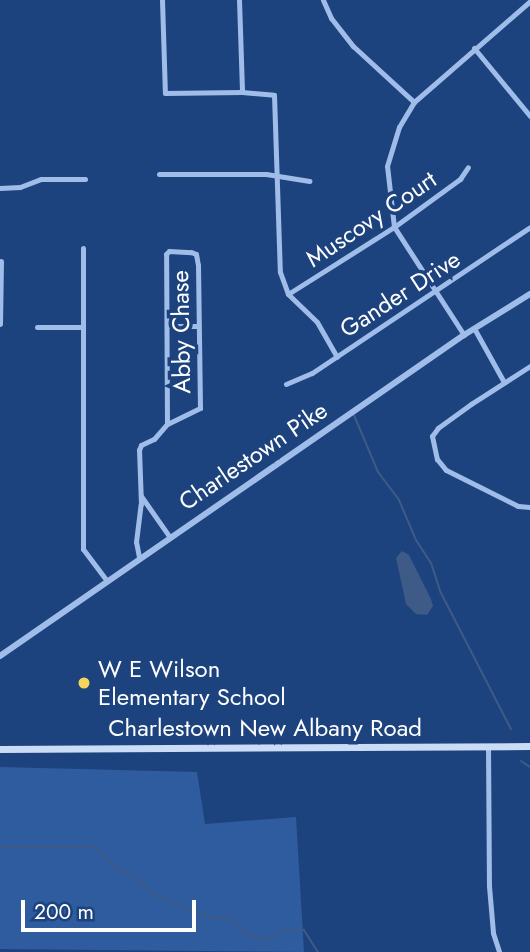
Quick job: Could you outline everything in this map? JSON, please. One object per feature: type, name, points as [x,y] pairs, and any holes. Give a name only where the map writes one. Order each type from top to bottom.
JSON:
[{"type":"main road","name":"Charlestown New Albany Road","points":[[0,749],[530,746]]},
{"type":"street","points":[[162,0],[165,93],[242,92],[274,95],[279,259],[288,294],[317,322],[337,357]]},
{"type":"street","points":[[239,0],[242,92]]},
{"type":"street","points":[[323,0],[331,18],[360,54],[414,102]]},
{"type":"street","points":[[464,335],[394,226],[387,166],[399,127],[414,102],[530,1]]},
{"type":"street","points":[[474,48],[530,116]]},
{"type":"street","name":"Muscovy Court","points":[[288,294],[394,226],[460,179],[468,167]]},
{"type":"street","points":[[159,174],[266,174],[309,181]]},
{"type":"street","points":[[0,188],[20,187],[41,179],[85,179]]},
{"type":"street","name":"Gander Drive","points":[[286,384],[300,381],[530,227]]},
{"type":"street","points":[[83,248],[83,549],[107,580]]},
{"type":"street","name":"Abby Chase","points":[[139,557],[136,542],[141,496],[141,445],[154,439],[167,424],[200,408],[196,254],[169,251],[166,254],[167,424]]},
{"type":"street","points":[[0,324],[1,261]]},
{"type":"street","name":"Charlestown Pike","points":[[0,656],[169,536],[464,335],[530,294]]},
{"type":"street","points":[[167,326],[197,326]]},
{"type":"street","points":[[37,327],[83,327]]},
{"type":"street","points":[[475,330],[504,382]]},
{"type":"street","points":[[530,366],[438,428],[432,436],[437,459],[446,470],[496,496],[530,507]]},
{"type":"street","points":[[141,496],[169,536]]},
{"type":"street","points":[[488,746],[489,886],[493,933],[499,952]]},
{"type":"shaded area","points":[[402,551],[409,555],[431,599],[433,606],[427,615],[416,614],[406,604],[396,558]]},
{"type":"shaded area","points":[[0,767],[197,772],[205,824],[296,817],[304,952],[0,949]]},
{"type":"waterway","points":[[354,415],[378,472],[399,500],[416,540],[431,563],[441,593],[511,729]]},
{"type":"waterway","points":[[521,761],[530,767]]},
{"type":"waterway","points":[[0,847],[94,847],[121,872],[135,877],[158,897],[212,918],[229,917],[245,933],[266,940],[282,931],[304,930],[318,952]]},
{"type":"place","name":"W E Wilson Elementary School","points":[[84,683]]}]
